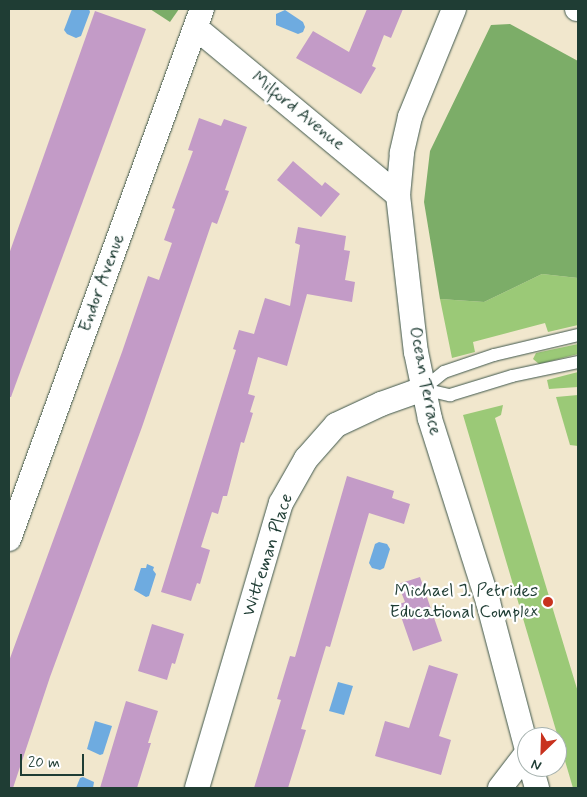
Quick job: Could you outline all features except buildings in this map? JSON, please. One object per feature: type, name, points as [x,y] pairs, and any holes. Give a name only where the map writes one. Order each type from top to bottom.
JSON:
[{"type":"street","name":"Ocean Terrace","points":[[454,9],[410,117],[402,153],[398,195],[416,352],[423,389],[430,419],[488,602],[520,727]]},
{"type":"street","name":"Milford Avenue","points":[[199,18],[398,195]]},
{"type":"street","name":"Endor Avenue","points":[[9,539],[199,18]]},
{"type":"street","name":"Witteman Place","points":[[197,788],[281,503],[306,459],[336,425],[381,404],[423,389]]},
{"type":"street","name":"Ocean Terrace","points":[[500,788],[517,765]]},
{"type":"lane","points":[[423,389],[444,372],[494,355],[578,335]]},
{"type":"lane","points":[[423,389],[450,395],[512,376],[578,362]]},
{"type":"green space","points":[[150,9],[179,9],[170,22]]},
{"type":"green space","points":[[510,24],[578,61],[578,278],[542,274],[484,302],[440,299],[424,202],[430,151],[491,25]]},
{"type":"green space","points":[[542,274],[578,278],[578,325],[548,332],[545,323],[473,342],[475,352],[452,358],[440,299],[484,302]]},
{"type":"green space","points":[[578,344],[578,354],[539,364],[533,359],[536,353]]},
{"type":"green space","points":[[578,372],[578,387],[549,389],[547,380]]},
{"type":"green space","points":[[578,395],[578,446],[570,445],[556,397]]},
{"type":"green space","points":[[503,405],[501,415],[495,418],[578,692],[578,788],[573,788],[567,768],[567,727],[555,727],[463,415]]},
{"type":"water","points":[[72,9],[89,9],[90,12],[81,36],[76,38],[67,34],[64,30]]},
{"type":"water","points":[[285,10],[303,22],[305,27],[303,32],[298,34],[276,25],[276,14]]},
{"type":"water","points":[[379,542],[387,544],[390,549],[384,568],[380,570],[372,568],[369,563],[375,544]]},
{"type":"water","points":[[147,564],[154,567],[153,570],[156,574],[149,596],[146,597],[134,590],[141,568],[146,568]]},
{"type":"water","points":[[338,682],[353,686],[344,715],[329,711]]},
{"type":"water","points":[[95,721],[112,726],[103,754],[100,755],[87,749]]},
{"type":"water","points":[[83,777],[94,782],[93,788],[76,788],[80,778]]},
{"type":"place","name":"Michael J. Petrides Educational Complex","points":[[548,602]]}]
